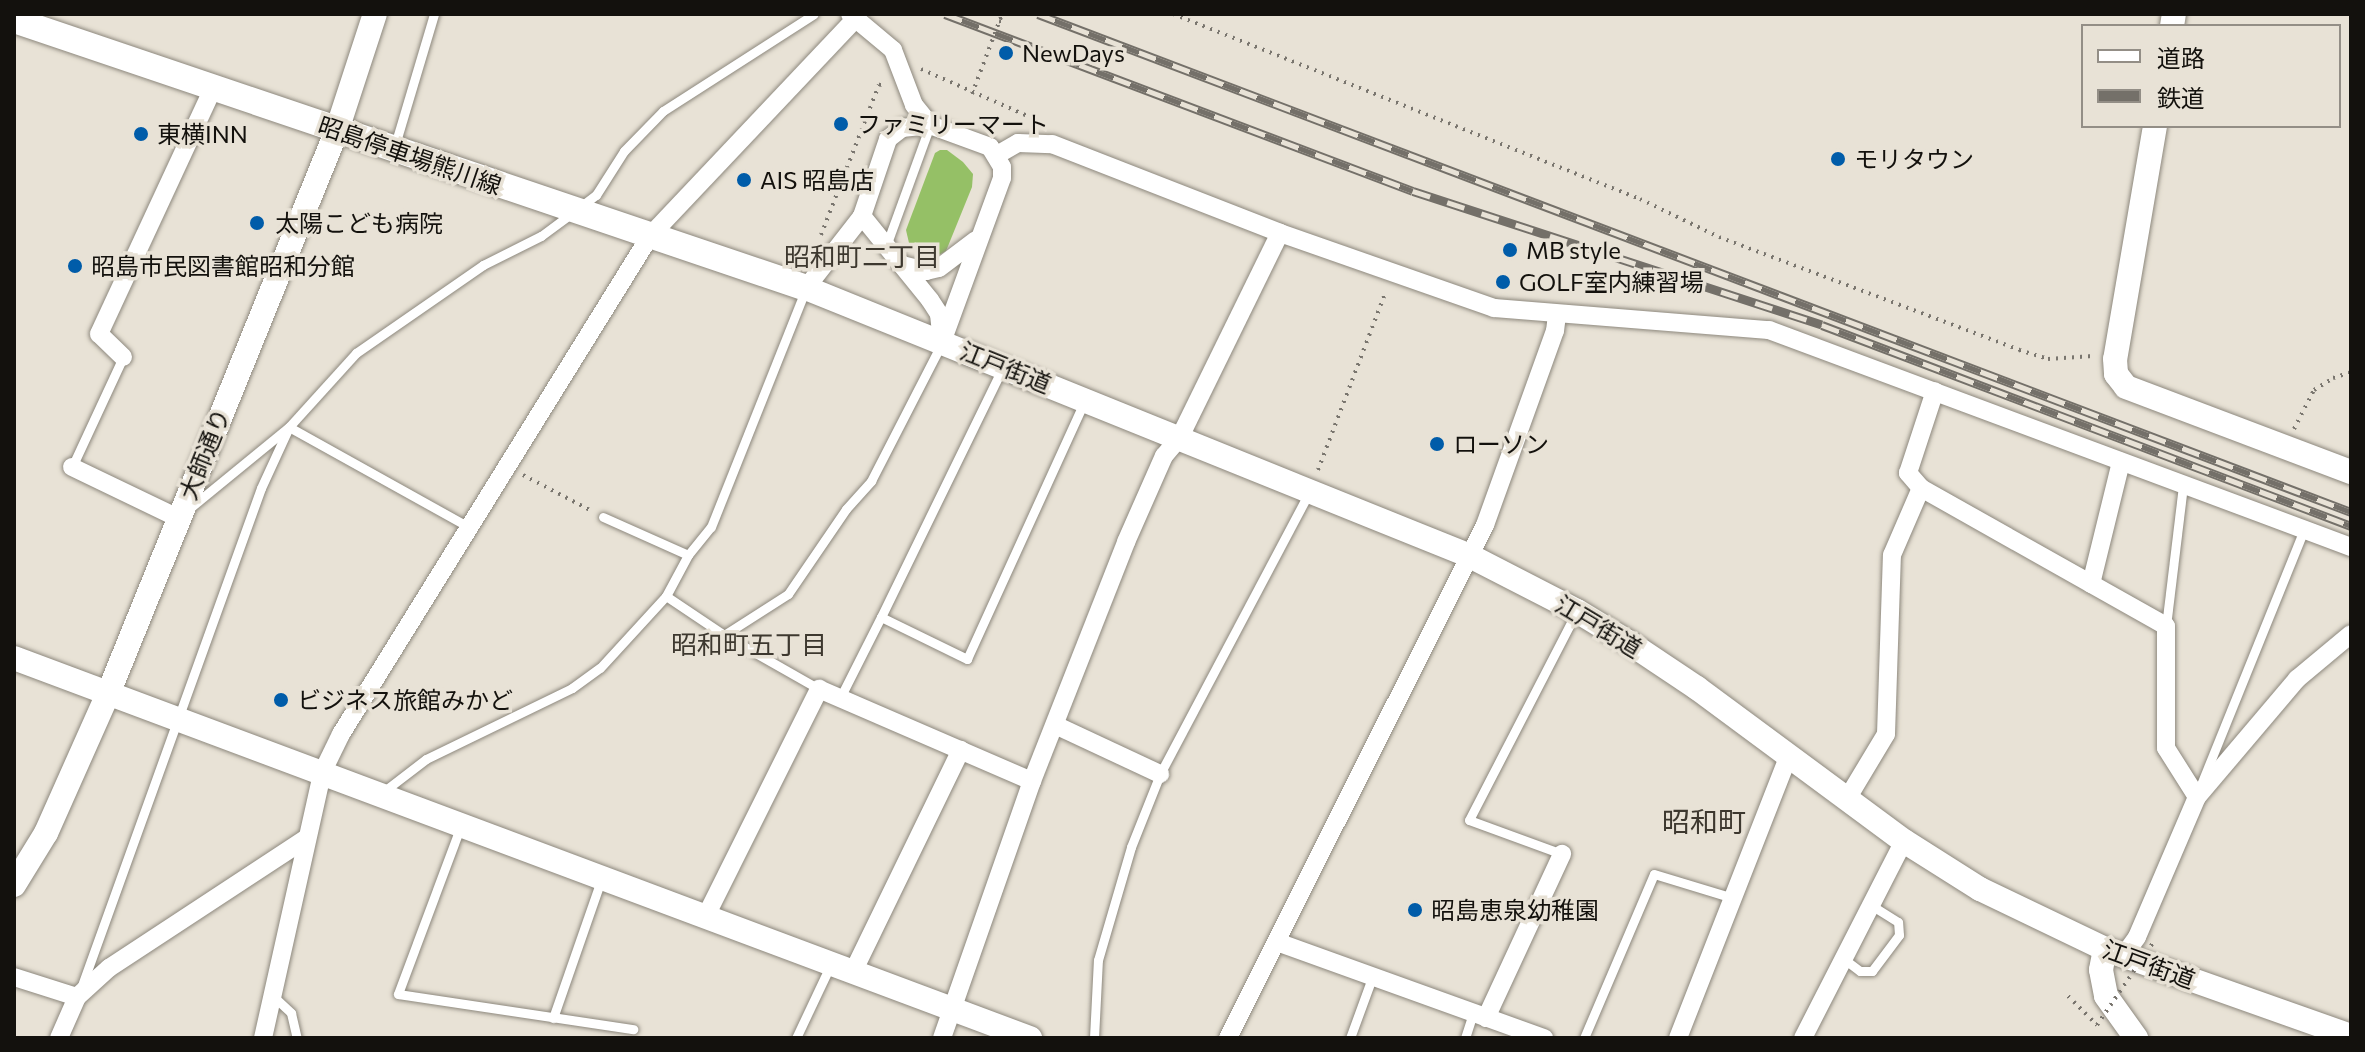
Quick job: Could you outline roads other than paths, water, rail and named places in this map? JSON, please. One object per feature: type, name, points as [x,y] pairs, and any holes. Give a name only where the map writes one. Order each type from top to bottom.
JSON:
[{"type":"main road","name":"昭島停車場熊川線","points":[[14,20],[806,288]]},
{"type":"street","name":"大師通り","points":[[14,885],[46,833],[108,694],[337,130],[375,14]]},
{"type":"street","points":[[263,1038],[322,773],[341,734],[650,236],[853,16],[893,50],[914,105],[930,125]]},
{"type":"street","points":[[123,357],[99,334],[213,88]]},
{"type":"street","points":[[806,288],[862,216],[888,139],[902,128],[930,125],[990,147],[997,155],[1002,178],[942,342]]},
{"type":"street","points":[[2155,128],[2115,359],[2116,374],[2126,387],[2351,472]]},
{"type":"street","points":[[997,155],[1018,143],[1052,144],[1280,233],[1494,308],[1769,330],[2351,547]]},
{"type":"street","points":[[862,216],[939,314],[942,342]]},
{"type":"street","points":[[942,1038],[1032,781],[1126,542],[1164,456],[1180,437],[1280,233]]},
{"type":"street","points":[[902,265],[926,271],[939,268],[965,252],[981,235]]},
{"type":"street","name":"江戸街道","points":[[806,288],[1470,556],[1577,611],[1684,679],[1904,841],[1980,889],[2115,952],[2310,1030],[2351,1036]]},
{"type":"street","points":[[1228,1038],[1470,556],[1555,331],[1557,315]]},
{"type":"street","points":[[1935,391],[1908,473],[1921,488],[2166,626],[2166,748],[2197,797]]},
{"type":"street","points":[[2091,584],[2121,462]]},
{"type":"street","points":[[72,467],[178,518]]},
{"type":"street","points":[[1847,799],[1886,734],[1892,555],[1921,488]]},
{"type":"street","points":[[2136,1038],[2106,996],[2101,970],[2115,952],[2137,937],[2197,797],[2297,679],[2351,634]]},
{"type":"street","points":[[14,658],[1030,1038]]},
{"type":"street","points":[[706,916],[819,689],[1032,781]]},
{"type":"street","points":[[1055,725],[1160,774]]},
{"type":"street","points":[[842,968],[961,750]]},
{"type":"street","points":[[1678,1038],[1789,755]]},
{"type":"street","points":[[59,1038],[77,997],[109,968],[307,838]]},
{"type":"street","points":[[1803,1038],[1904,841]]},
{"type":"street","points":[[1480,1016],[1562,854]]},
{"type":"street","points":[[1277,942],[1544,1038]]},
{"type":"street","points":[[14,977],[77,997]]},
{"type":"lane","points":[[394,150],[434,14]]},
{"type":"lane","points":[[178,518],[289,427],[356,353],[483,265],[541,236],[596,195],[624,151],[663,111],[814,14]]},
{"type":"lane","points":[[886,246],[930,125]]},
{"type":"lane","points":[[381,794],[426,759],[572,688],[600,668],[666,596],[688,555],[711,527],[806,288]]},
{"type":"lane","points":[[724,635],[788,594],[846,509],[871,481],[942,342]]},
{"type":"lane","points":[[72,467],[123,357]]},
{"type":"lane","points":[[840,698],[1004,366]]},
{"type":"lane","points":[[881,617],[967,659],[1086,399]]},
{"type":"lane","points":[[289,427],[469,527]]},
{"type":"lane","points":[[77,997],[261,488],[289,427]]},
{"type":"lane","points":[[2166,626],[2183,485]]},
{"type":"lane","points":[[1094,1038],[1098,960],[1131,847],[1160,774],[1310,489]]},
{"type":"lane","points":[[603,517],[688,555]]},
{"type":"lane","points":[[2197,797],[2304,529]]},
{"type":"lane","points":[[666,596],[724,635],[819,689]]},
{"type":"lane","points":[[1562,854],[1469,820],[1577,611]]},
{"type":"lane","points":[[461,825],[398,994],[633,1029]]},
{"type":"lane","points":[[1584,1038],[1654,874],[1733,898]]},
{"type":"lane","points":[[553,1018],[602,877]]},
{"type":"lane","points":[[1844,959],[1860,971],[1872,971],[1899,935],[1898,922],[1871,905]]},
{"type":"lane","points":[[796,1038],[842,968]]},
{"type":"lane","points":[[1350,1038],[1372,978]]},
{"type":"lane","points":[[273,996],[291,1013],[297,1038]]},
{"type":"lane","points":[[1465,1038],[1480,1016]]},
{"type":"railway","points":[[945,14],[1413,191],[1822,325],[2351,526]]},
{"type":"railway","points":[[1038,14],[2351,512]]},
{"type":"place","name":"NewDays","points":[[1006,53]]},
{"type":"place","name":"ファミリーマート","points":[[841,124]]},
{"type":"place","name":"東横INN","points":[[141,134]]},
{"type":"place","name":"モリタウン","points":[[1838,159]]},
{"type":"place","name":"AIS 昭島店","points":[[744,180]]},
{"type":"place","name":"太陽こども病院","points":[[257,223]]},
{"type":"place","name":"MB style","points":[[1510,250]]},
{"type":"place","name":"昭島市民図書館昭和分館","points":[[75,266]]},
{"type":"place","name":"GOLF室内練習場","points":[[1503,282]]},
{"type":"place","name":"ローソン","points":[[1437,444]]},
{"type":"place","name":"ビジネス旅館みかど","points":[[281,700]]},
{"type":"place","name":"昭島恵泉幼稚園","points":[[1415,910]]},
{"type":"district","name":"昭和町二丁目","points":[[862,256]]},
{"type":"district","name":"昭和町五丁目","points":[[749,644]]},
{"type":"district","name":"昭和町","points":[[1704,821]]}]
